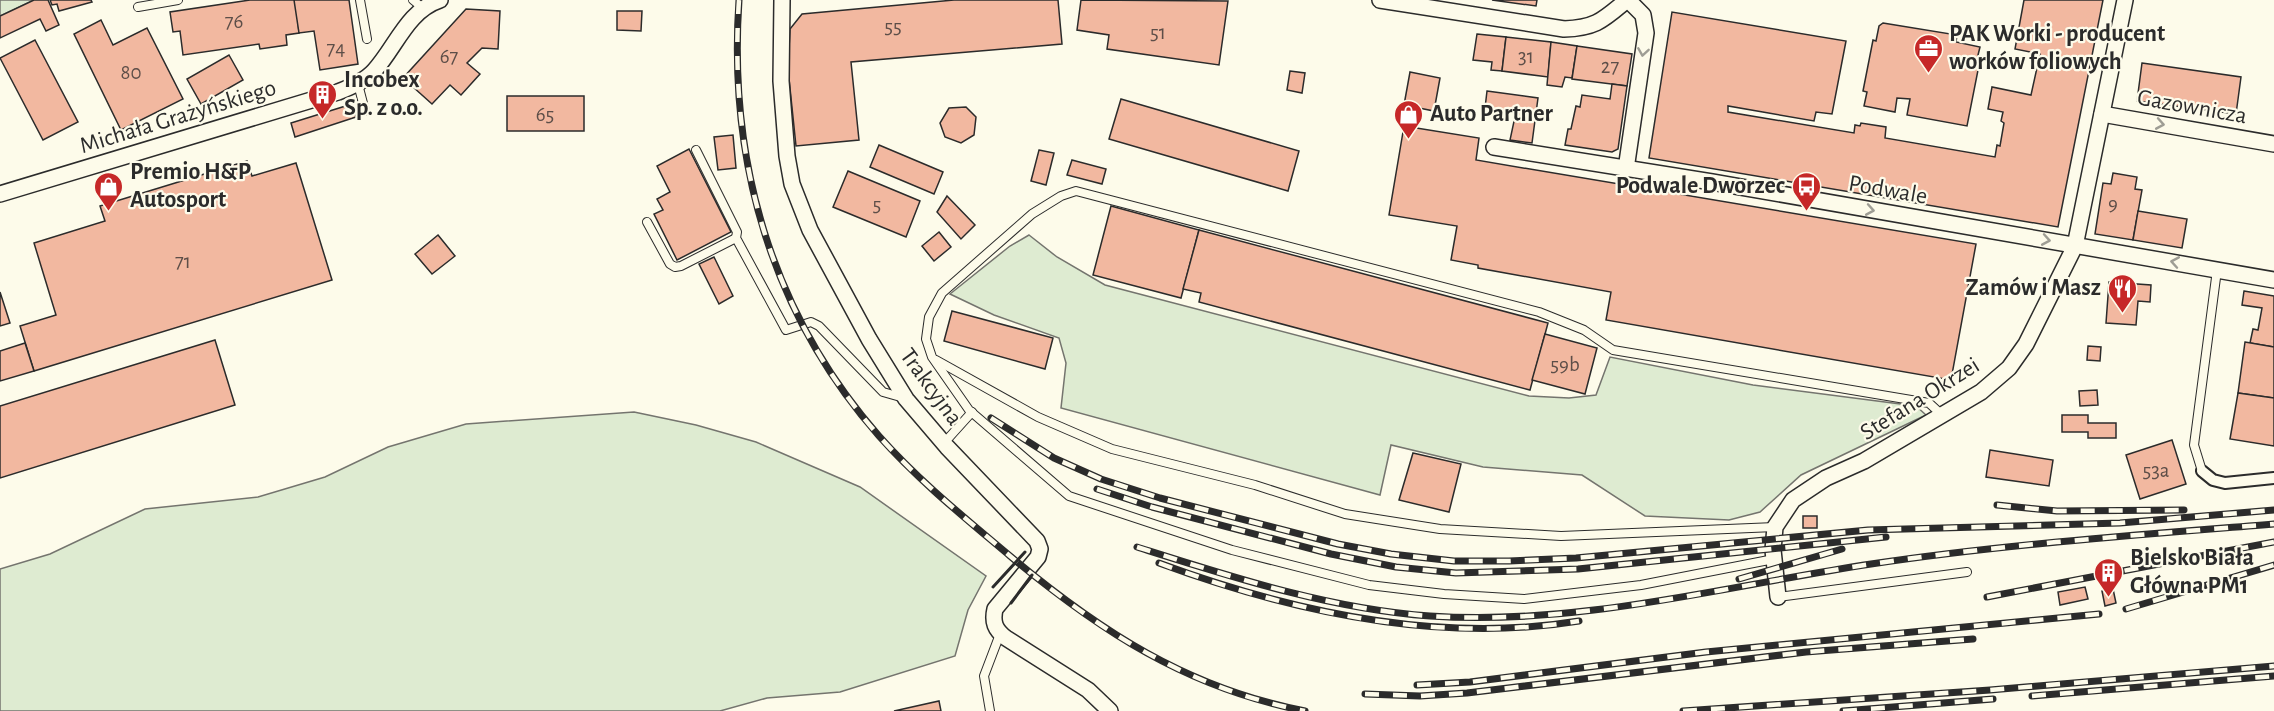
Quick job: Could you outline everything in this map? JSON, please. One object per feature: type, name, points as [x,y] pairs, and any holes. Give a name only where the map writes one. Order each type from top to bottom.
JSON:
[{"type":"street","name":"Michała Grażyńskiego","points":[[0,194],[339,92],[358,84],[373,73],[418,4],[440,0]]},
{"type":"street","name":"Trakcyjna","points":[[782,0],[781,81],[787,156],[792,183],[810,230],[906,399],[944,443],[1031,533],[1040,549],[1038,557],[995,609],[993,618],[1000,634]]},
{"type":"street","points":[[1380,0],[1564,29],[1585,28],[1603,20],[1628,0],[1643,15],[1646,33],[1626,169]]},
{"type":"street","name":"Stefana Okrzei","points":[[1774,527],[1793,500],[1807,490],[1864,461],[1981,392],[2009,368],[2026,344],[2075,246],[2125,0]]},
{"type":"street","name":"Gazownicza","points":[[2102,114],[2274,144]]},
{"type":"street","name":"Podwale","points":[[1494,147],[2274,280]]},
{"type":"street","points":[[2202,471],[2213,480],[2225,483],[2274,478]]},
{"type":"street","points":[[1774,527],[1774,559],[1778,597]]},
{"type":"street","points":[[1000,634],[1088,690],[1110,711]]},
{"type":"lane","points":[[138,7],[178,0]]},
{"type":"lane","points":[[360,0],[367,39]]},
{"type":"lane","points":[[358,84],[365,111]]},
{"type":"lane","points":[[696,150],[737,232],[736,238],[786,330],[811,322],[819,326],[882,392],[906,399]]},
{"type":"lane","points":[[1774,559],[1641,585],[1524,599],[1444,594],[1369,585],[1232,550],[1069,496],[972,412],[932,357],[926,339],[928,317],[942,293],[1032,214],[1061,196],[1076,191],[1539,312],[1584,330],[1613,350],[1929,403],[1942,415]]},
{"type":"lane","points":[[647,222],[670,264],[675,267],[736,238]]},
{"type":"lane","points":[[2202,471],[2194,445],[2194,437],[2217,270]]},
{"type":"lane","points":[[932,357],[1038,417],[1112,449],[1255,485],[1345,514],[1440,529],[1561,536],[1774,527]]},
{"type":"lane","points":[[944,443],[972,412]]},
{"type":"lane","points":[[1778,597],[1968,572]]},
{"type":"lane","points":[[990,711],[984,676],[1000,634]]},
{"type":"green space","points":[[0,0],[34,0],[0,16]]},
{"type":"green space","points":[[1029,235],[1057,257],[1105,285],[1529,396],[1569,398],[1596,395],[1610,357],[1753,385],[1916,406],[1926,415],[1801,475],[1760,512],[1729,520],[1645,516],[1582,475],[1483,467],[1391,445],[1380,495],[1061,408],[1066,363],[1059,338],[994,315],[950,294],[1010,246]]},
{"type":"green space","points":[[634,412],[696,425],[756,442],[860,487],[986,576],[968,610],[955,656],[840,692],[767,698],[720,711],[0,711],[0,569],[50,554],[145,509],[258,497],[325,477],[388,447],[466,424]]},
{"type":"building","points":[[34,0],[48,0],[59,25],[46,31],[40,19],[0,38],[0,16]]},
{"type":"building","points":[[50,0],[91,0],[92,2],[59,11],[57,4],[52,5]]},
{"type":"building","points":[[250,0],[296,0],[299,33],[286,35],[287,45],[260,49],[259,44],[183,55],[180,31],[173,32],[170,12]]},
{"type":"building","points":[[294,0],[349,0],[358,64],[320,70],[314,31],[299,33]]},
{"type":"building","points":[[954,0],[1058,0],[1062,44],[851,62],[859,140],[796,146],[788,69],[790,29],[802,14]]},
{"type":"building","points":[[1081,0],[1228,1],[1219,65],[1107,49],[1109,35],[1077,30]]},
{"type":"building","points":[[1492,0],[1537,0],[1536,6]]},
{"type":"building","points":[[2024,0],[2103,0],[2058,227],[1649,158],[1672,12],[1846,41],[1832,114],[1816,112],[1814,121],[1728,106],[1728,112],[1854,133],[1855,125],[1860,126],[1861,123],[1886,127],[1885,138],[1995,157],[1997,145],[2000,146],[2004,123],[2001,121],[2003,112],[1988,109],[1992,87],[2031,95],[2040,54],[2015,49]]},
{"type":"building","points":[[466,9],[500,11],[498,49],[482,48],[467,63],[480,74],[461,95],[450,85],[432,104],[403,78]]},
{"type":"building","points":[[617,11],[642,11],[641,31],[617,30]]},
{"type":"building","points":[[101,20],[113,45],[147,28],[183,99],[121,130],[74,34]]},
{"type":"building","points":[[1883,23],[1957,35],[1956,42],[1980,47],[1977,59],[1980,60],[1967,126],[1907,115],[1910,99],[1897,98],[1895,112],[1864,106],[1867,92],[1863,91],[1873,40],[1876,41],[1879,26]]},
{"type":"building","points":[[1477,34],[1506,37],[1502,71],[1491,70],[1492,62],[1473,60]]},
{"type":"building","points":[[1506,37],[1551,42],[1548,77],[1502,71]]},
{"type":"building","points":[[35,40],[78,122],[43,140],[0,58]]},
{"type":"building","points":[[1551,42],[1577,46],[1572,78],[1565,77],[1562,87],[1547,85]]},
{"type":"building","points":[[1577,46],[1632,54],[1627,86],[1572,79]]},
{"type":"building","points":[[229,55],[243,80],[201,104],[187,79]]},
{"type":"building","points":[[2142,63],[2241,77],[2236,114],[2137,101]]},
{"type":"building","points":[[1290,71],[1305,73],[1302,93],[1287,90]]},
{"type":"building","points":[[1410,72],[1440,78],[1434,111],[1404,105]]},
{"type":"building","points":[[1612,84],[1627,86],[1618,149],[1612,152],[1565,145],[1568,129],[1571,129],[1576,106],[1580,107],[1582,95],[1610,99]]},
{"type":"building","points":[[1487,91],[1538,98],[1532,143],[1510,140],[1516,112],[1485,108]]},
{"type":"building","points":[[507,96],[584,96],[584,131],[507,131]]},
{"type":"building","points":[[1121,99],[1299,151],[1288,191],[1109,139]]},
{"type":"building","name":"Incobex Sp. z o.o.","points":[[352,104],[356,117],[295,137],[291,123]]},
{"type":"building","points":[[966,107],[976,117],[974,135],[961,143],[945,137],[940,123],[949,108]]},
{"type":"building","points":[[1404,126],[1479,138],[1476,160],[1976,244],[1951,380],[1606,320],[1611,292],[1478,268],[1478,265],[1451,260],[1457,226],[1389,215]]},
{"type":"building","points":[[733,135],[736,168],[718,170],[714,137]]},
{"type":"building","points":[[879,145],[943,172],[934,194],[870,167]]},
{"type":"building","points":[[689,149],[731,232],[677,260],[654,214],[663,210],[657,199],[670,192],[657,166]]},
{"type":"building","points":[[1039,150],[1054,153],[1046,185],[1031,181]]},
{"type":"building","points":[[1072,160],[1106,169],[1102,184],[1067,175]]},
{"type":"building","points":[[247,161],[252,176],[296,163],[332,280],[34,371],[20,326],[56,315],[34,243],[105,221],[100,206]]},
{"type":"building","points":[[848,171],[920,201],[906,237],[833,207]]},
{"type":"building","points":[[2113,173],[2137,177],[2135,189],[2142,190],[2133,240],[2095,234],[2103,183],[2111,184]]},
{"type":"building","points":[[947,196],[975,225],[961,239],[937,212]]},
{"type":"building","points":[[1111,206],[1199,230],[1181,298],[1093,275]]},
{"type":"building","points":[[2138,211],[2187,219],[2182,248],[2133,240]]},
{"type":"building","points":[[1199,230],[1548,323],[1530,390],[1199,302],[1201,293],[1183,289]]},
{"type":"building","points":[[939,232],[951,247],[934,261],[922,246]]},
{"type":"building","points":[[438,235],[455,256],[432,274],[415,254]]},
{"type":"building","points":[[714,257],[733,296],[719,304],[699,264]]},
{"type":"building","name":"Zamów i Masz","points":[[2109,282],[2151,285],[2150,302],[2138,301],[2136,325],[2106,323]]},
{"type":"building","points":[[2244,291],[2274,296],[2274,347],[2250,343],[2253,329],[2258,330],[2262,308],[2242,305]]},
{"type":"building","points":[[0,292],[10,323],[0,326]]},
{"type":"building","points":[[952,311],[1053,338],[1045,369],[944,341]]},
{"type":"building","points":[[1545,334],[1597,348],[1585,394],[1532,380]]},
{"type":"building","points":[[215,340],[235,405],[0,478],[0,406]]},
{"type":"building","points":[[2245,342],[2274,347],[2274,398],[2238,393]]},
{"type":"building","points":[[25,343],[34,371],[0,381],[0,351]]},
{"type":"building","points":[[2088,346],[2101,347],[2100,361],[2087,360]]},
{"type":"building","points":[[2097,390],[2098,405],[2080,406],[2079,391]]},
{"type":"building","points":[[2238,393],[2274,398],[2274,446],[2230,439]]},
{"type":"building","points":[[2062,415],[2088,415],[2088,423],[2116,423],[2116,438],[2088,438],[2088,432],[2062,432]]},
{"type":"building","points":[[2172,440],[2186,484],[2140,499],[2126,455]]},
{"type":"building","points":[[1990,450],[2053,460],[2049,486],[1986,477]]},
{"type":"building","points":[[1413,453],[1461,464],[1449,512],[1399,500]]},
{"type":"building","points":[[1803,516],[1817,516],[1817,528],[1803,528]]},
{"type":"building","points":[[2085,587],[2088,599],[2060,605],[2058,592]]},
{"type":"building","name":"Bielsko Biała Główna PM1","points":[[2113,589],[2116,603],[2105,606],[2102,591]]},
{"type":"building","points":[[939,701],[941,711],[894,711]]},
{"type":"railway","points":[[739,0],[737,60],[741,119],[750,176],[764,232],[784,286],[810,339],[842,389],[879,436],[926,483],[993,542],[1077,609],[1112,632],[1184,672],[1222,688],[1262,701],[1305,711]]},
{"type":"railway","points":[[991,418],[1054,458],[1101,479],[1160,498],[1338,544],[1391,554],[1454,561],[1576,558],[1868,530],[2120,523],[2274,510]]},
{"type":"railway","points":[[1097,489],[1152,507],[1331,554],[1396,567],[1456,573],[1578,569],[1886,537]]},
{"type":"railway","points":[[1997,505],[2057,511],[2184,510]]},
{"type":"railway","points":[[1137,547],[1245,580],[1318,599],[1393,612],[1486,618],[1597,610],[1871,564],[1972,551],[2274,524]]},
{"type":"railway","points":[[1987,597],[2274,542]]},
{"type":"railway","points":[[1739,579],[1842,549]]},
{"type":"railway","points":[[1159,563],[1261,596],[1366,619],[1419,626],[1473,629],[1526,627],[1579,621]]},
{"type":"railway","points":[[2126,609],[2274,565]]},
{"type":"railway","points":[[1417,685],[1470,682],[1706,652],[2099,614]]},
{"type":"railway","points":[[1365,694],[1420,696],[1467,693],[1806,652],[1973,639]]},
{"type":"railway","points":[[1683,711],[1990,690],[2274,666]]},
{"type":"railway","points":[[2032,696],[2274,676]]},
{"type":"railway","points":[[1843,711],[1993,699]]},
{"type":"wall","points":[[993,587],[1025,552]]},
{"type":"wall","points":[[1011,603],[1032,575]]},
{"type":"place","name":"PAK Worki - producent worków foliowych","points":[[1928,74]]},
{"type":"place","name":"Incobex Sp. z o.o.","points":[[323,120]]},
{"type":"place","name":"Auto Partner","points":[[1409,140]]},
{"type":"place","name":"Premio H&P Autosport","points":[[109,212]]},
{"type":"place","name":"Podwale Dworzec","points":[[1806,212]]},
{"type":"place","name":"Zamów i Masz","points":[[2122,314]]},
{"type":"place","name":"Bielsko Biała Główna PM1","points":[[2109,598]]}]
